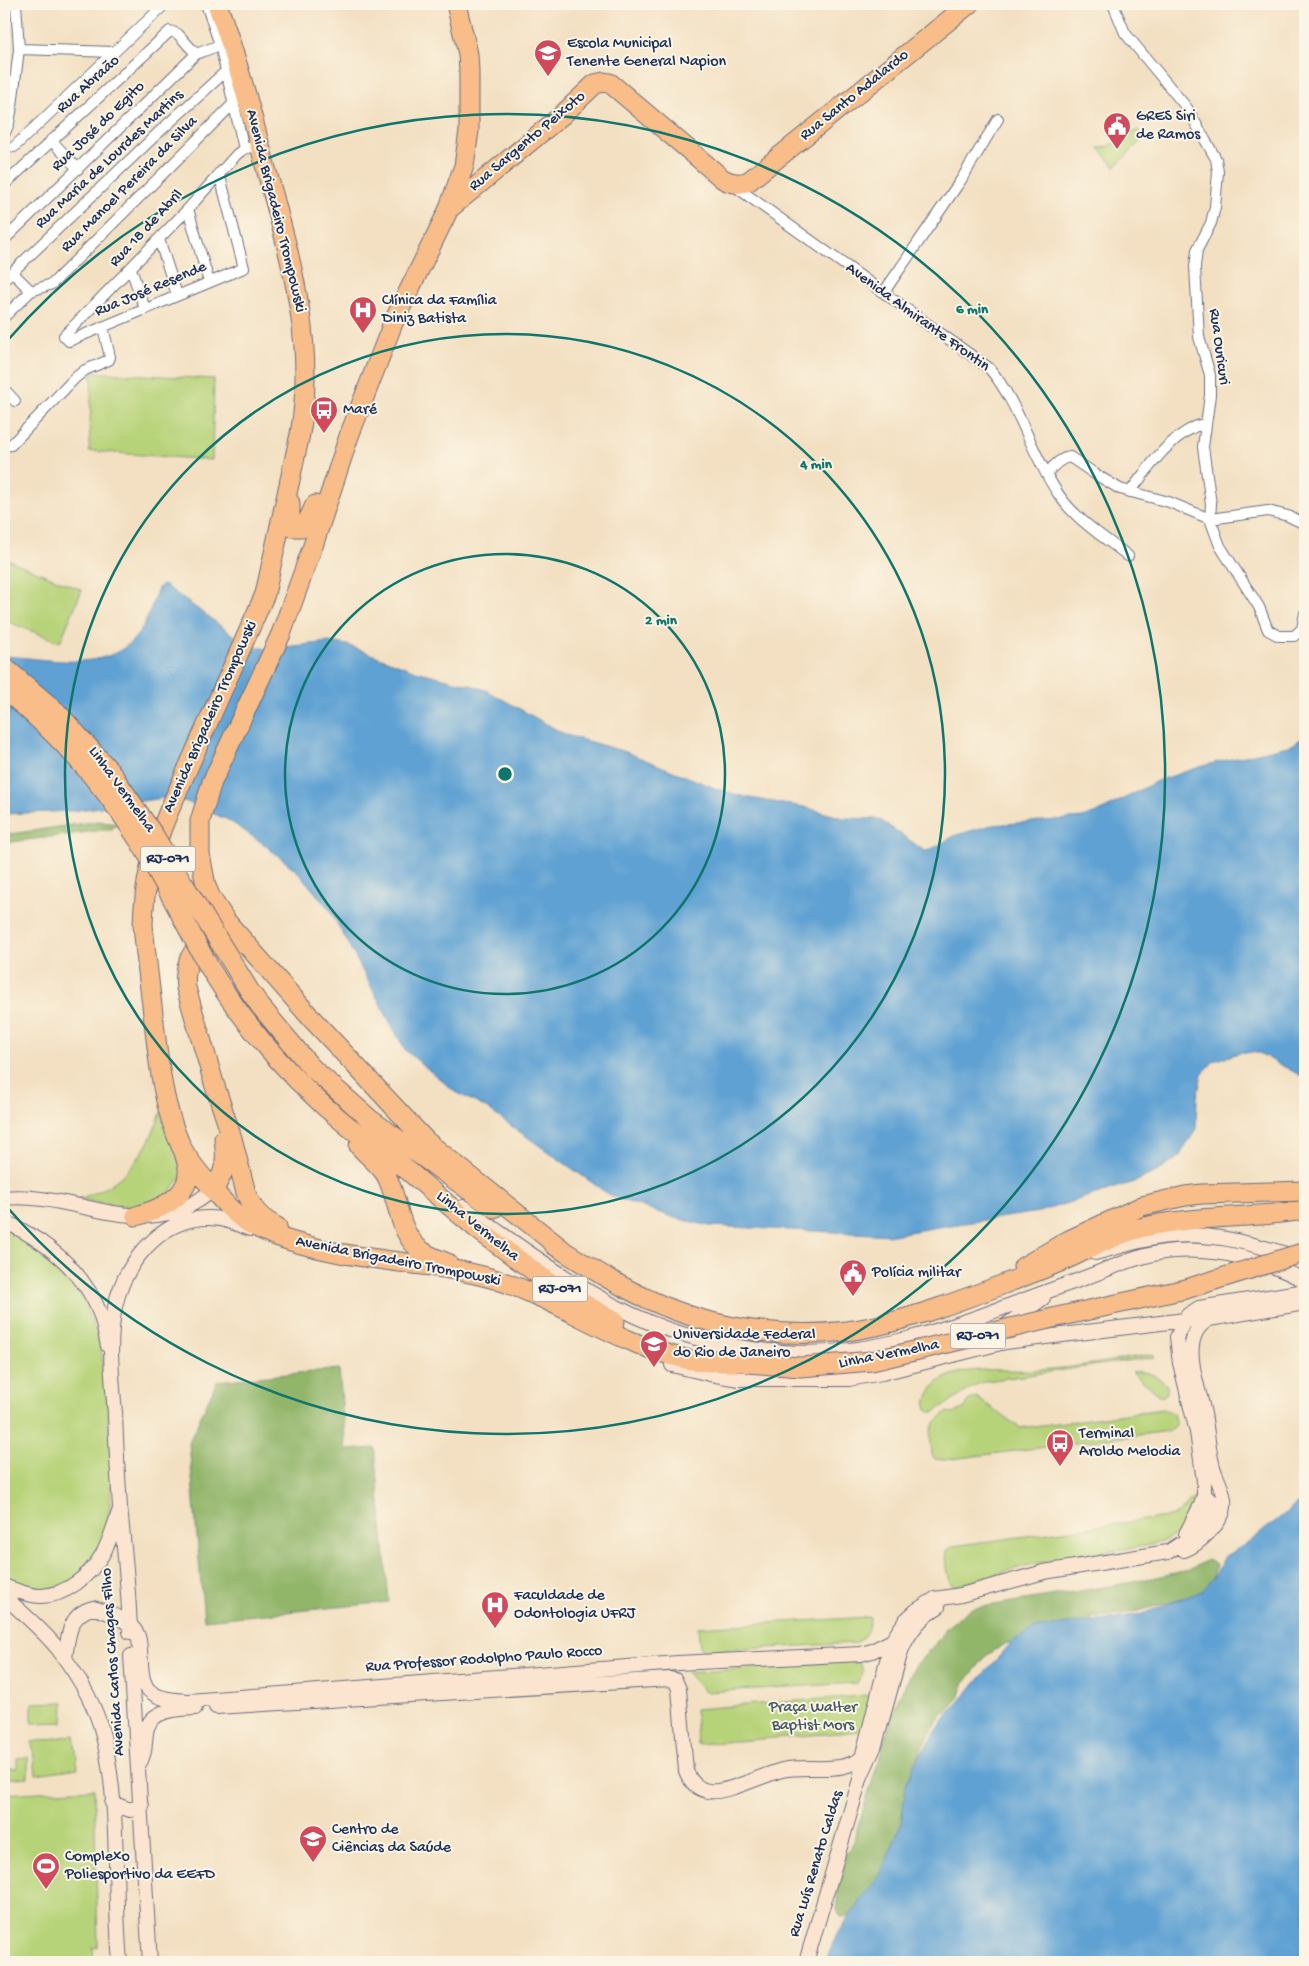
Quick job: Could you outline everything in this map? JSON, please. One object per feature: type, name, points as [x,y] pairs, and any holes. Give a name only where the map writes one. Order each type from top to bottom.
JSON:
[{"type":"highway","name":"Avenida Brigadeiro Trompowski","points":[[215,4],[252,147],[281,221],[301,315],[306,382],[304,407],[269,580],[260,606],[168,813],[157,840],[146,879],[143,900],[143,925],[162,1086],[170,1117],[182,1148],[213,1189],[239,1216],[276,1237],[333,1252],[445,1268],[492,1279],[540,1296],[564,1310]]},
{"type":"highway","name":"Avenida Brigadeiro Trompowski","points":[[312,1019],[226,921],[211,898],[204,876],[199,836],[204,802],[280,634],[314,543],[349,436],[393,323],[448,210],[464,166],[469,131],[469,72],[464,34],[456,4]]},
{"type":"highway","name":"Rua Santo Adalardo","points":[[742,186],[969,4]]},
{"type":"highway","name":"Avenida Almirante Frontin","points":[[610,83],[742,186]]},
{"type":"highway","name":"Rua Sargento Peixoto","points":[[448,210],[561,116],[595,84],[610,83]]},
{"type":"highway","points":[[291,472],[290,520],[294,527],[301,529],[308,523],[350,410],[368,388]]},
{"type":"highway","name":"Linha Vermelha","points":[[4,668],[57,712],[110,770],[153,834],[249,990],[311,1067],[371,1120],[480,1199],[621,1286],[680,1313],[713,1322],[778,1332],[810,1333],[873,1326],[906,1319],[984,1292],[1065,1260],[1115,1236],[1139,1228],[1305,1210]]},
{"type":"highway","name":"Linha Vermelha","points":[[4,689],[62,741],[112,801],[157,870],[208,965],[228,996],[274,1056],[296,1079],[349,1127],[400,1164],[477,1229],[531,1270],[573,1298],[635,1331],[710,1357],[744,1363],[801,1367],[872,1361],[1057,1317],[1186,1289],[1305,1252]]},
{"type":"highway","points":[[312,1019],[264,981],[230,946],[207,941],[201,944],[191,956],[184,975],[186,988],[232,1138],[249,1202],[261,1217],[268,1222],[319,1248]]},
{"type":"highway","name":"Linha Vermelha","points":[[312,1019],[426,1141],[564,1251]]},
{"type":"highway","points":[[213,1189],[223,1172],[226,1160],[214,1083]]},
{"type":"highway","points":[[324,1106],[386,1175],[404,1225],[414,1245],[431,1256],[492,1279]]},
{"type":"highway","points":[[136,1216],[165,1205],[178,1195],[183,1188],[187,1182],[189,1170],[182,1148]]},
{"type":"highway","points":[[984,1292],[1036,1258],[1069,1240],[1142,1206],[1202,1194],[1305,1191]]},
{"type":"highway","points":[[564,1310],[633,1341],[680,1358],[744,1363]]},
{"type":"street","points":[[4,135],[12,106],[19,49],[16,4]]},
{"type":"street","points":[[14,147],[165,4]]},
{"type":"street","points":[[215,4],[220,45],[232,66]]},
{"type":"street","name":"Rua Ouricuri","points":[[1113,4],[1125,33],[1187,108],[1216,159],[1218,172],[1215,207],[1211,223],[1197,250],[1195,267],[1200,342],[1210,375],[1210,395],[1203,447],[1211,504],[1210,519],[1220,546],[1259,607],[1268,630],[1279,636],[1294,636],[1302,629],[1305,613]]},
{"type":"street","name":"Rua Abraão","points":[[4,186],[51,140],[170,31],[178,34],[196,54]]},
{"type":"street","name":"Rua José do Egito","points":[[4,240],[196,54],[220,45]]},
{"type":"street","points":[[19,49],[114,52]]},
{"type":"street","name":"Rua Maria de Lourdes Martins","points":[[4,280],[158,133],[232,66]]},
{"type":"street","name":"Rua Manoel Pereira da Silva","points":[[31,290],[52,284],[240,98]]},
{"type":"street","points":[[884,292],[961,180],[998,120]]},
{"type":"street","points":[[51,140],[78,169]]},
{"type":"street","name":"Rua 18 de Abril","points":[[69,341],[64,336],[159,240],[237,154],[252,147]]},
{"type":"street","name":"Rua José Resende","points":[[69,341],[244,268],[219,173]]},
{"type":"street","name":"Avenida Almirante Frontin","points":[[742,186],[989,368],[1006,394],[1046,474],[1068,506],[1128,556]]},
{"type":"street","points":[[188,209],[209,282]]},
{"type":"street","points":[[159,240],[177,296]]},
{"type":"street","points":[[131,269],[146,309]]},
{"type":"street","points":[[4,317],[31,290],[12,272]]},
{"type":"street","points":[[4,446],[11,445],[75,378],[86,370],[109,360],[110,357],[103,326]]},
{"type":"street","points":[[4,390],[15,401]]},
{"type":"street","points":[[1130,492],[1167,448],[1190,430],[1206,424]]},
{"type":"street","points":[[1046,474],[1058,462],[1070,457],[1120,489],[1169,502],[1210,519],[1268,511],[1288,516],[1305,524]]},
{"type":"street","name":"Linha Vermelha","points":[[400,1164],[551,1267],[628,1312],[674,1331],[739,1347],[803,1353],[860,1350],[968,1321],[1065,1284]]},
{"type":"street","points":[[4,1198],[36,1198],[136,1216],[163,1216],[196,1201],[213,1189]]},
{"type":"street","name":"Avenida Carlos Chagas Filho","points":[[150,1962],[142,1806],[111,1359],[118,1295],[141,1253],[164,1232],[186,1221],[197,1218],[216,1218],[276,1237]]},
{"type":"street","name":"Avenida Carlos Chagas Filho","points":[[4,1221],[38,1239],[57,1253],[85,1284],[101,1317],[111,1359]]},
{"type":"street","points":[[1065,1260],[1168,1236],[1201,1235],[1235,1240],[1305,1261]]},
{"type":"street","points":[[958,1354],[993,1335],[1065,1284],[1140,1259],[1172,1251],[1193,1251],[1236,1256],[1266,1265],[1305,1281]]},
{"type":"street","name":"Avenida Brigadeiro Trompowski","points":[[1184,1320],[1192,1312],[1202,1307],[1305,1291]]},
{"type":"street","name":"Avenida Brigadeiro Trompowski","points":[[564,1310],[648,1357],[710,1374],[739,1379],[849,1379],[882,1373],[1005,1342],[1184,1320],[1209,1319],[1305,1302]]},
{"type":"street","points":[[892,1641],[906,1620],[922,1606],[935,1599],[961,1595],[1053,1570],[1186,1550],[1212,1529],[1220,1519],[1224,1507],[1222,1491],[1212,1464],[1204,1412],[1192,1361],[1193,1339],[1200,1326],[1209,1319]]},
{"type":"street","points":[[1168,1552],[1188,1539],[1212,1514],[1213,1503],[1204,1495],[1199,1446],[1180,1364],[1178,1340],[1184,1320]]},
{"type":"street","points":[[1138,1326],[1157,1329],[1178,1340]]},
{"type":"street","points":[[4,1586],[40,1596],[52,1595],[69,1588],[88,1572],[103,1553],[120,1507]]},
{"type":"street","name":"Rua Luís Renato Caldas","points":[[806,1962],[861,1776],[875,1745],[905,1640],[926,1614],[961,1595]]},
{"type":"street","name":"Avenida Carlos Chagas Filho","points":[[4,1596],[48,1637],[65,1659],[88,1696],[103,1734],[112,1803],[120,1962]]},
{"type":"street","points":[[65,1659],[72,1622],[82,1612],[93,1608],[101,1610],[130,1624]]},
{"type":"street","name":"Rua Professor Rodolpho Paulo Rocco","points":[[130,1624],[139,1638],[142,1676],[146,1688],[166,1699],[189,1701],[678,1663],[861,1654],[872,1652],[892,1641]]},
{"type":"street","name":"Rua Luís Renato Caldas","points":[[861,1776],[862,1758],[892,1641]]},
{"type":"street","name":"Rua Professor Rodolpho Paulo Rocco","points":[[138,1766],[146,1749],[149,1725],[159,1715],[180,1709],[670,1679],[675,1680],[679,1689],[686,1771],[692,1782],[702,1789],[722,1791],[783,1770],[844,1766],[862,1758]]},
{"type":"street","points":[[862,1758],[875,1745]]},
{"type":"street","points":[[112,1803],[130,1810],[142,1806]]},
{"type":"green space","name":"GRES Siri de Ramos","points":[[1138,130],[1144,138],[1115,167],[1099,148],[1107,147]]},
{"type":"green space","points":[[92,372],[214,379],[212,460],[89,451]]},
{"type":"green space","points":[[4,558],[82,590],[60,642],[4,620]]},
{"type":"green space","points":[[98,821],[117,824],[112,829],[4,843],[4,835]]},
{"type":"green space","points":[[161,1112],[184,1175],[163,1199],[136,1208],[77,1199],[93,1194],[107,1186],[120,1178],[131,1167],[148,1142]]},
{"type":"green space","points":[[4,1229],[27,1241],[48,1256],[73,1284],[84,1303],[95,1329],[101,1350],[107,1393],[111,1498],[106,1531],[99,1552],[86,1568],[65,1584],[48,1589],[22,1585],[4,1577]]},
{"type":"green space","points":[[1153,1354],[1155,1357],[986,1381],[978,1384],[934,1412],[929,1412],[926,1406],[930,1392],[935,1385],[943,1379],[958,1373],[980,1370],[1052,1369]]},
{"type":"green space","points":[[339,1369],[346,1450],[375,1448],[389,1602],[204,1620],[189,1442],[217,1381]]},
{"type":"green space","points":[[1132,1372],[1142,1372],[1155,1376],[1167,1386],[1167,1393],[1162,1397]]},
{"type":"green space","points":[[976,1397],[1020,1428],[1163,1409],[1173,1414],[1176,1425],[1169,1431],[944,1460],[935,1459],[932,1455],[931,1440],[933,1426],[947,1412],[954,1414],[966,1407],[968,1401]]},
{"type":"green space","points":[[1196,1497],[1190,1516],[1182,1529],[1162,1542],[1033,1564],[956,1586],[950,1583],[946,1562],[947,1551],[953,1546],[1174,1516],[1181,1512]]},
{"type":"green space","points":[[1207,1560],[1216,1564],[1210,1591],[1134,1612],[1091,1618],[1088,1633],[1050,1644],[1007,1643],[987,1655],[965,1682],[959,1698],[938,1720],[922,1748],[914,1773],[905,1835],[856,1914],[841,1917],[836,1910],[841,1865],[854,1839],[898,1699],[915,1666],[935,1644],[947,1627],[970,1609],[1128,1583],[1189,1570]]},
{"type":"green space","points":[[870,1617],[866,1633],[855,1643],[708,1651],[703,1651],[700,1648],[698,1627]]},
{"type":"green space","name":"Praça Walter Baptist Mors","points":[[854,1660],[861,1665],[863,1673],[857,1683],[705,1692],[687,1673]]},
{"type":"green space","name":"Praça Walter Baptist Mors","points":[[874,1695],[863,1731],[697,1744],[695,1709]]},
{"type":"green space","points":[[64,1702],[63,1722],[32,1723],[32,1703]]},
{"type":"green space","points":[[74,1735],[78,1768],[36,1774],[32,1742]]},
{"type":"green space","points":[[28,1757],[28,1777],[4,1779],[4,1768],[17,1768],[17,1758]]},
{"type":"green space","name":"Complexo Poliesportivo da EEFD","points":[[94,1789],[98,1947],[93,1948],[94,1962],[4,1962],[4,1794]]},
{"type":"water","points":[[162,585],[247,645],[267,649],[329,642],[347,645],[416,671],[488,691],[566,735],[626,752],[720,790],[750,798],[804,807],[844,818],[879,819],[925,851],[956,835],[992,825],[1083,818],[1099,812],[1157,781],[1206,765],[1292,745],[1305,736],[1305,1078],[1259,1053],[1242,1052],[1214,1061],[1202,1074],[1197,1098],[1196,1129],[1179,1157],[1162,1169],[1137,1181],[1039,1212],[892,1235],[710,1226],[675,1218],[611,1196],[486,1108],[454,1091],[405,1050],[330,910],[297,871],[261,842],[228,820],[187,802],[170,797],[72,811],[4,814],[4,656],[76,661],[94,660],[110,655],[125,647],[138,634],[147,618],[158,588]]},
{"type":"water","points":[[1305,1500],[1305,1962],[826,1962],[836,1935],[881,1873],[901,1824],[906,1785],[915,1763],[945,1718],[1012,1642],[1033,1629],[1142,1614],[1202,1591],[1214,1577],[1225,1556],[1248,1543],[1297,1504]]},
{"type":"place","name":"Escola Municipal Tenente General Napion","points":[[548,77]]},
{"type":"place","name":"GRES Siri de Ramos","points":[[1117,150]]},
{"type":"place","name":"Clínica da Família Diniz Batista","points":[[363,334]]},
{"type":"place","name":"Maré","points":[[324,434]]},
{"type":"place","name":"Polícia militar","points":[[853,1297]]},
{"type":"place","name":"Universidade Federal do Rio de Janeiro","points":[[654,1368]]},
{"type":"place","name":"Terminal Aroldo Melodia","points":[[1060,1467]]},
{"type":"place","name":"Faculdade de Odontologia UFRJ","points":[[495,1629]]},
{"type":"place","name":"Centro de Ciências da Saúde","points":[[313,1863]]},
{"type":"place","name":"Complexo Poliesportivo da EEFD","points":[[46,1890]]}]
